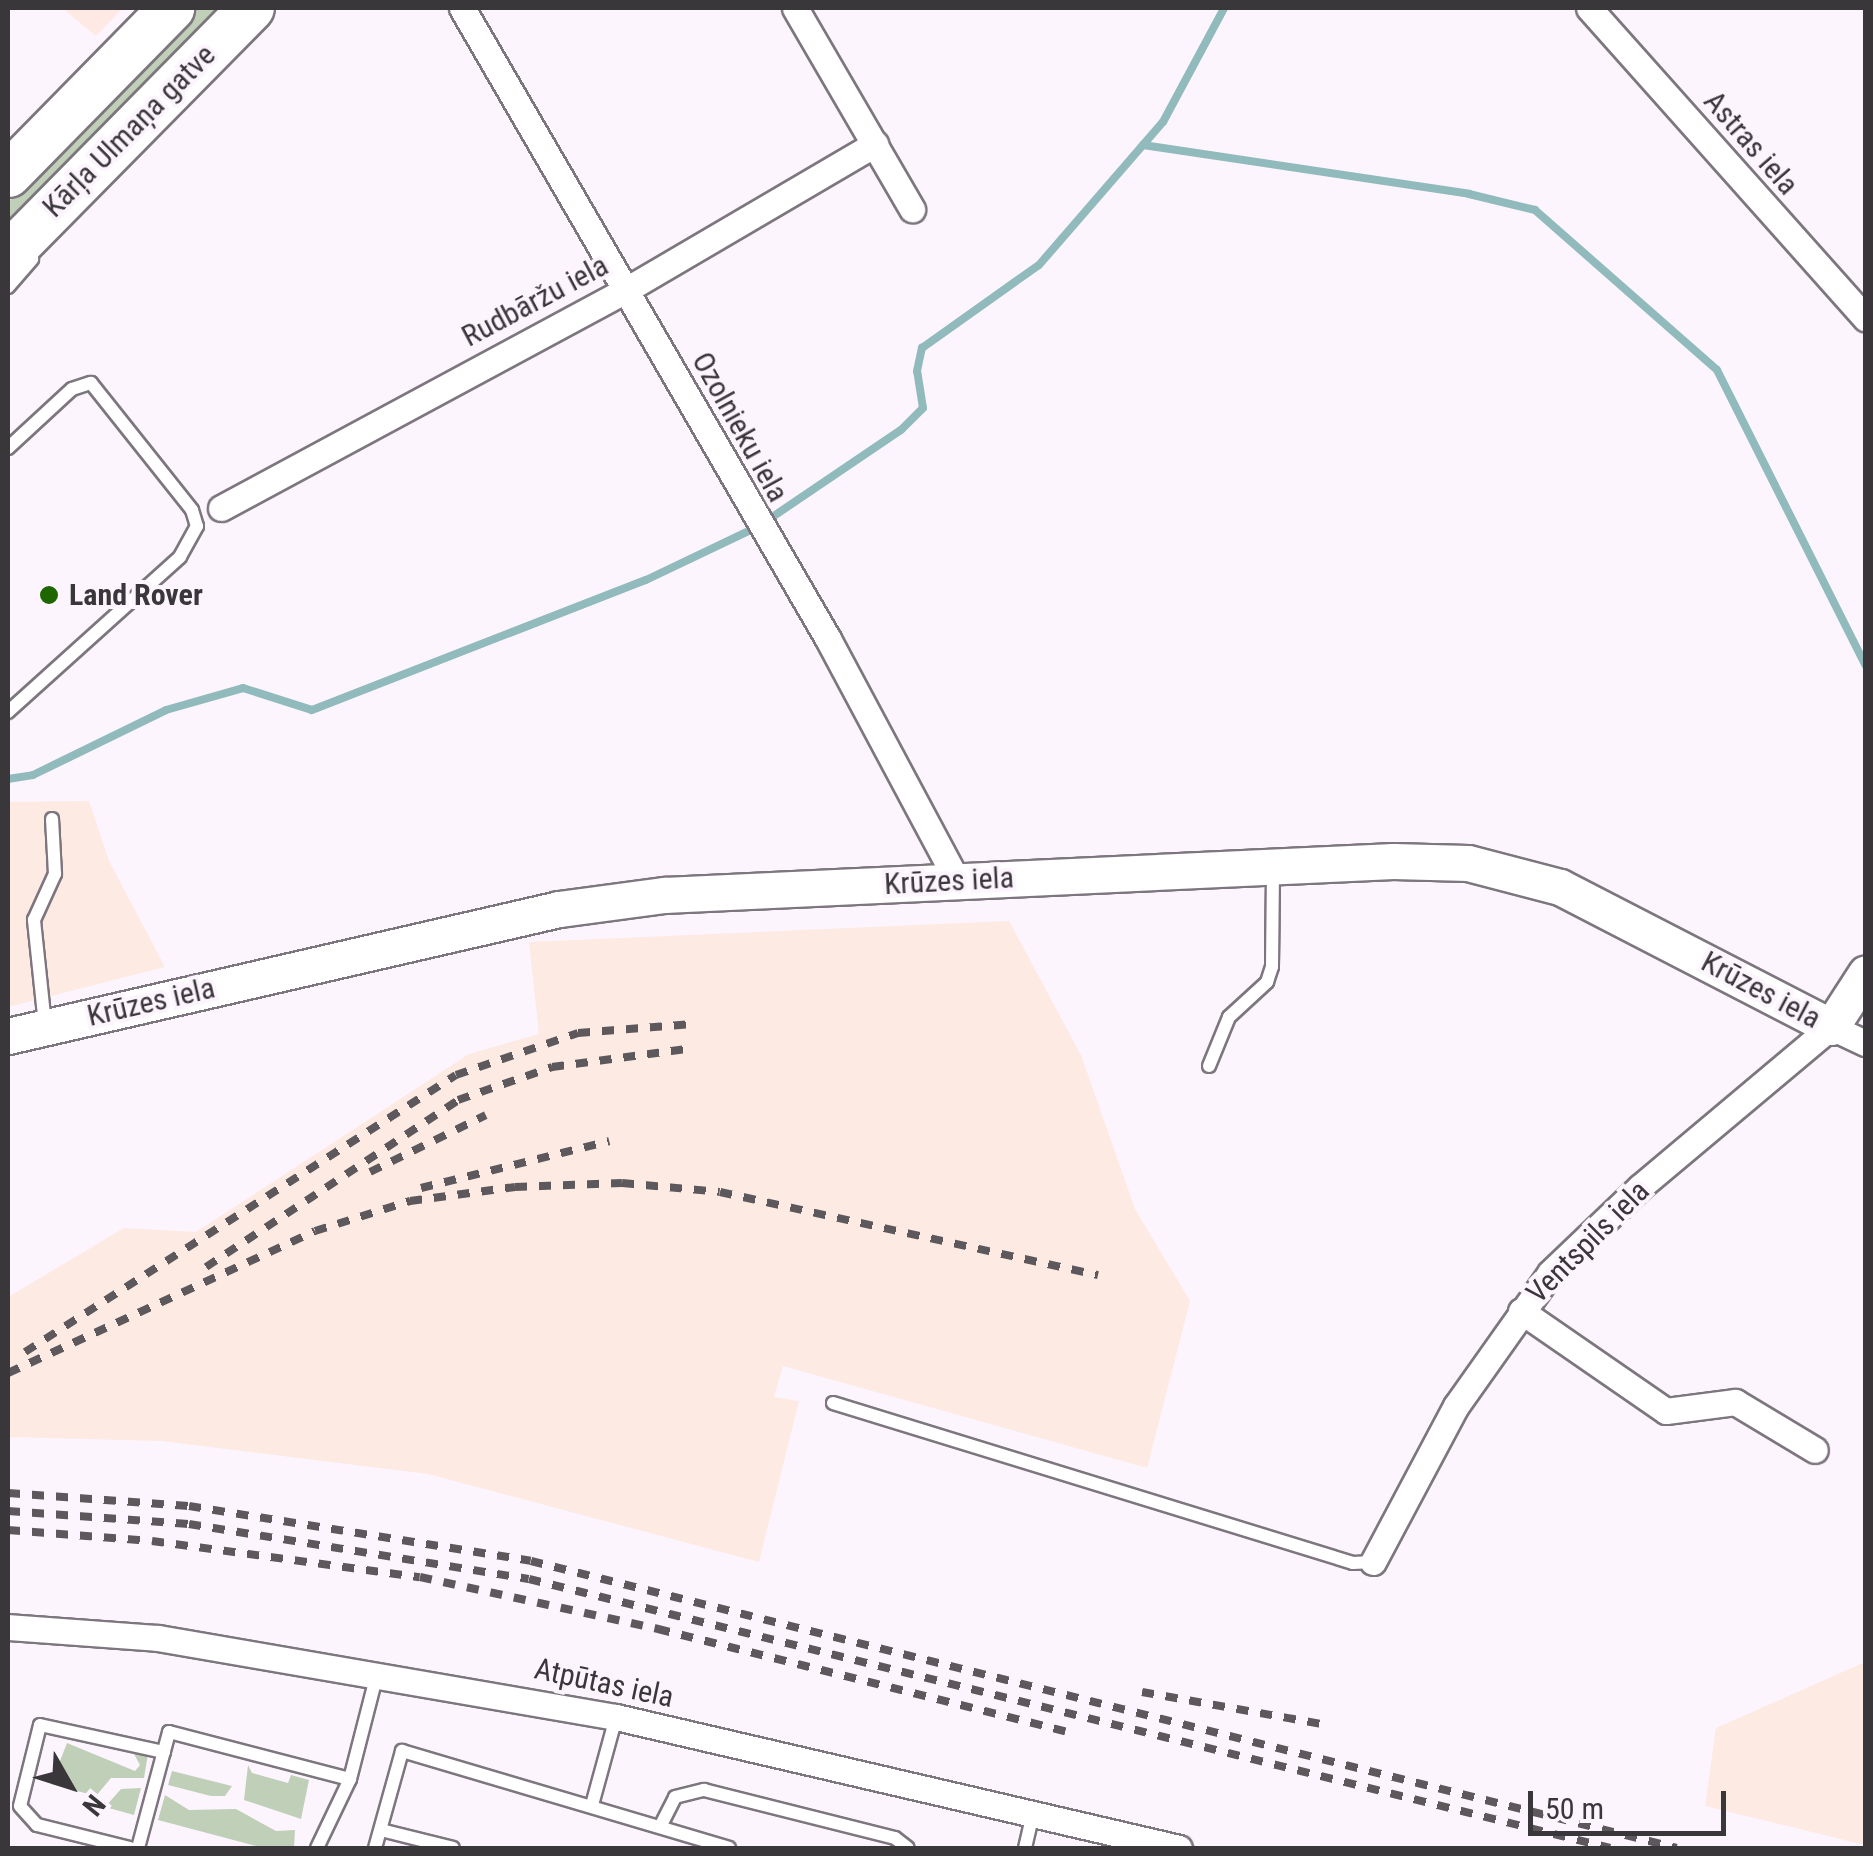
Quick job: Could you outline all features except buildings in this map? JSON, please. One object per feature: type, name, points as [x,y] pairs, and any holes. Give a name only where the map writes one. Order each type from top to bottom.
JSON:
[{"type":"highway","name":"Kārļa Ulmaņa gatve","points":[[8,174],[171,8]]},
{"type":"highway","name":"Kārļa Ulmaņa gatve","points":[[8,254],[251,8]]},
{"type":"street","name":"Ozolnieku iela","points":[[462,8],[828,638],[957,881]]},
{"type":"street","points":[[795,8],[912,209]]},
{"type":"street","name":"Astras iela","points":[[1589,8],[1866,319]]},
{"type":"street","name":"Rudbāržu iela","points":[[221,508],[626,290],[874,144]]},
{"type":"street","name":"Krūzes iela","points":[[8,1036],[559,909],[664,894],[1273,866],[1468,863],[1521,874],[1606,908],[1866,1043]]},
{"type":"street","name":"Ventspils iela","points":[[1374,1562],[1456,1406],[1521,1310],[1626,1200],[1831,1026],[1866,973]]},
{"type":"street","points":[[1521,1310],[1666,1411],[1735,1402],[1815,1450]]},
{"type":"street","name":"Atpūtas iela","points":[[8,1630],[158,1638],[377,1672],[616,1717],[1032,1818],[1179,1848]]},
{"type":"lane","points":[[8,287],[31,262],[50,212]]},
{"type":"lane","points":[[8,448],[72,389],[91,383],[196,520],[192,542],[180,557],[8,712]]},
{"type":"lane","points":[[196,520],[221,508]]},
{"type":"lane","points":[[45,1026],[34,920],[55,874],[52,819]]},
{"type":"lane","points":[[1210,1066],[1228,1016],[1267,982],[1272,967],[1273,866]]},
{"type":"lane","points":[[833,1403],[1353,1563],[1374,1562]]},
{"type":"lane","points":[[317,1848],[350,1778],[377,1672]]},
{"type":"lane","points":[[592,1806],[616,1717]]},
{"type":"lane","points":[[130,1848],[38,1825],[20,1806],[40,1725],[164,1752]]},
{"type":"lane","points":[[138,1848],[169,1732],[350,1778]]},
{"type":"lane","points":[[375,1848],[402,1751],[729,1848]]},
{"type":"lane","points":[[661,1825],[676,1797],[704,1790],[895,1838],[908,1848]]},
{"type":"lane","points":[[1025,1848],[1032,1818]]},
{"type":"lane","points":[[381,1830],[453,1848]]},
{"type":"shaded area","points":[[62,8],[123,8],[96,36]]},
{"type":"shaded area","points":[[89,801],[109,861],[165,967],[8,1007],[8,802]]},
{"type":"shaded area","points":[[1009,921],[1081,1055],[1135,1209],[1190,1301],[1147,1468],[783,1366],[774,1397],[799,1401],[759,1562],[428,1474],[161,1441],[8,1437],[8,1297],[124,1228],[196,1232],[469,1054],[539,1034],[529,942]]},
{"type":"shaded area","points":[[1865,1662],[1865,1845],[1705,1806],[1716,1728]]},
{"type":"green space","points":[[194,8],[226,8],[8,232],[8,202]]},
{"type":"green space","points":[[67,1743],[135,1771],[140,1765],[134,1754],[148,1754],[144,1778],[111,1778],[96,1796],[51,1784]]},
{"type":"green space","points":[[248,1765],[252,1773],[288,1783],[291,1775],[309,1780],[301,1819],[244,1800]]},
{"type":"green space","points":[[172,1771],[232,1786],[225,1796],[211,1796],[168,1785]]},
{"type":"green space","points":[[141,1788],[134,1815],[105,1807],[121,1789]]},
{"type":"green space","points":[[165,1795],[189,1810],[236,1809],[276,1831],[295,1830],[294,1848],[264,1848],[158,1820]]},
{"type":"waterway","points":[[8,779],[33,775],[166,710],[243,688],[312,710],[646,580],[759,526],[901,430],[923,408],[917,371],[922,348],[1039,265],[1163,122],[1224,8]]},
{"type":"waterway","points":[[1143,145],[1469,194],[1535,210],[1717,370],[1866,666]]},
{"type":"railway","points":[[25,1352],[456,1075],[578,1033],[693,1024]]},
{"type":"railway","points":[[206,1267],[458,1100],[552,1067],[694,1048]]},
{"type":"railway","points":[[370,1172],[486,1115]]},
{"type":"railway","points":[[421,1188],[609,1141]]},
{"type":"railway","points":[[8,1373],[315,1231],[410,1201],[515,1187],[622,1183],[720,1192],[1098,1275]]},
{"type":"railway","points":[[8,1493],[189,1506],[531,1561],[1677,1848]]},
{"type":"railway","points":[[8,1511],[189,1524],[529,1579],[1610,1848]]},
{"type":"railway","points":[[8,1530],[152,1541],[420,1577],[658,1629],[1065,1731]]},
{"type":"railway","points":[[1142,1692],[1322,1724]]},
{"type":"place","name":"Land Rover","points":[[49,595]]}]
